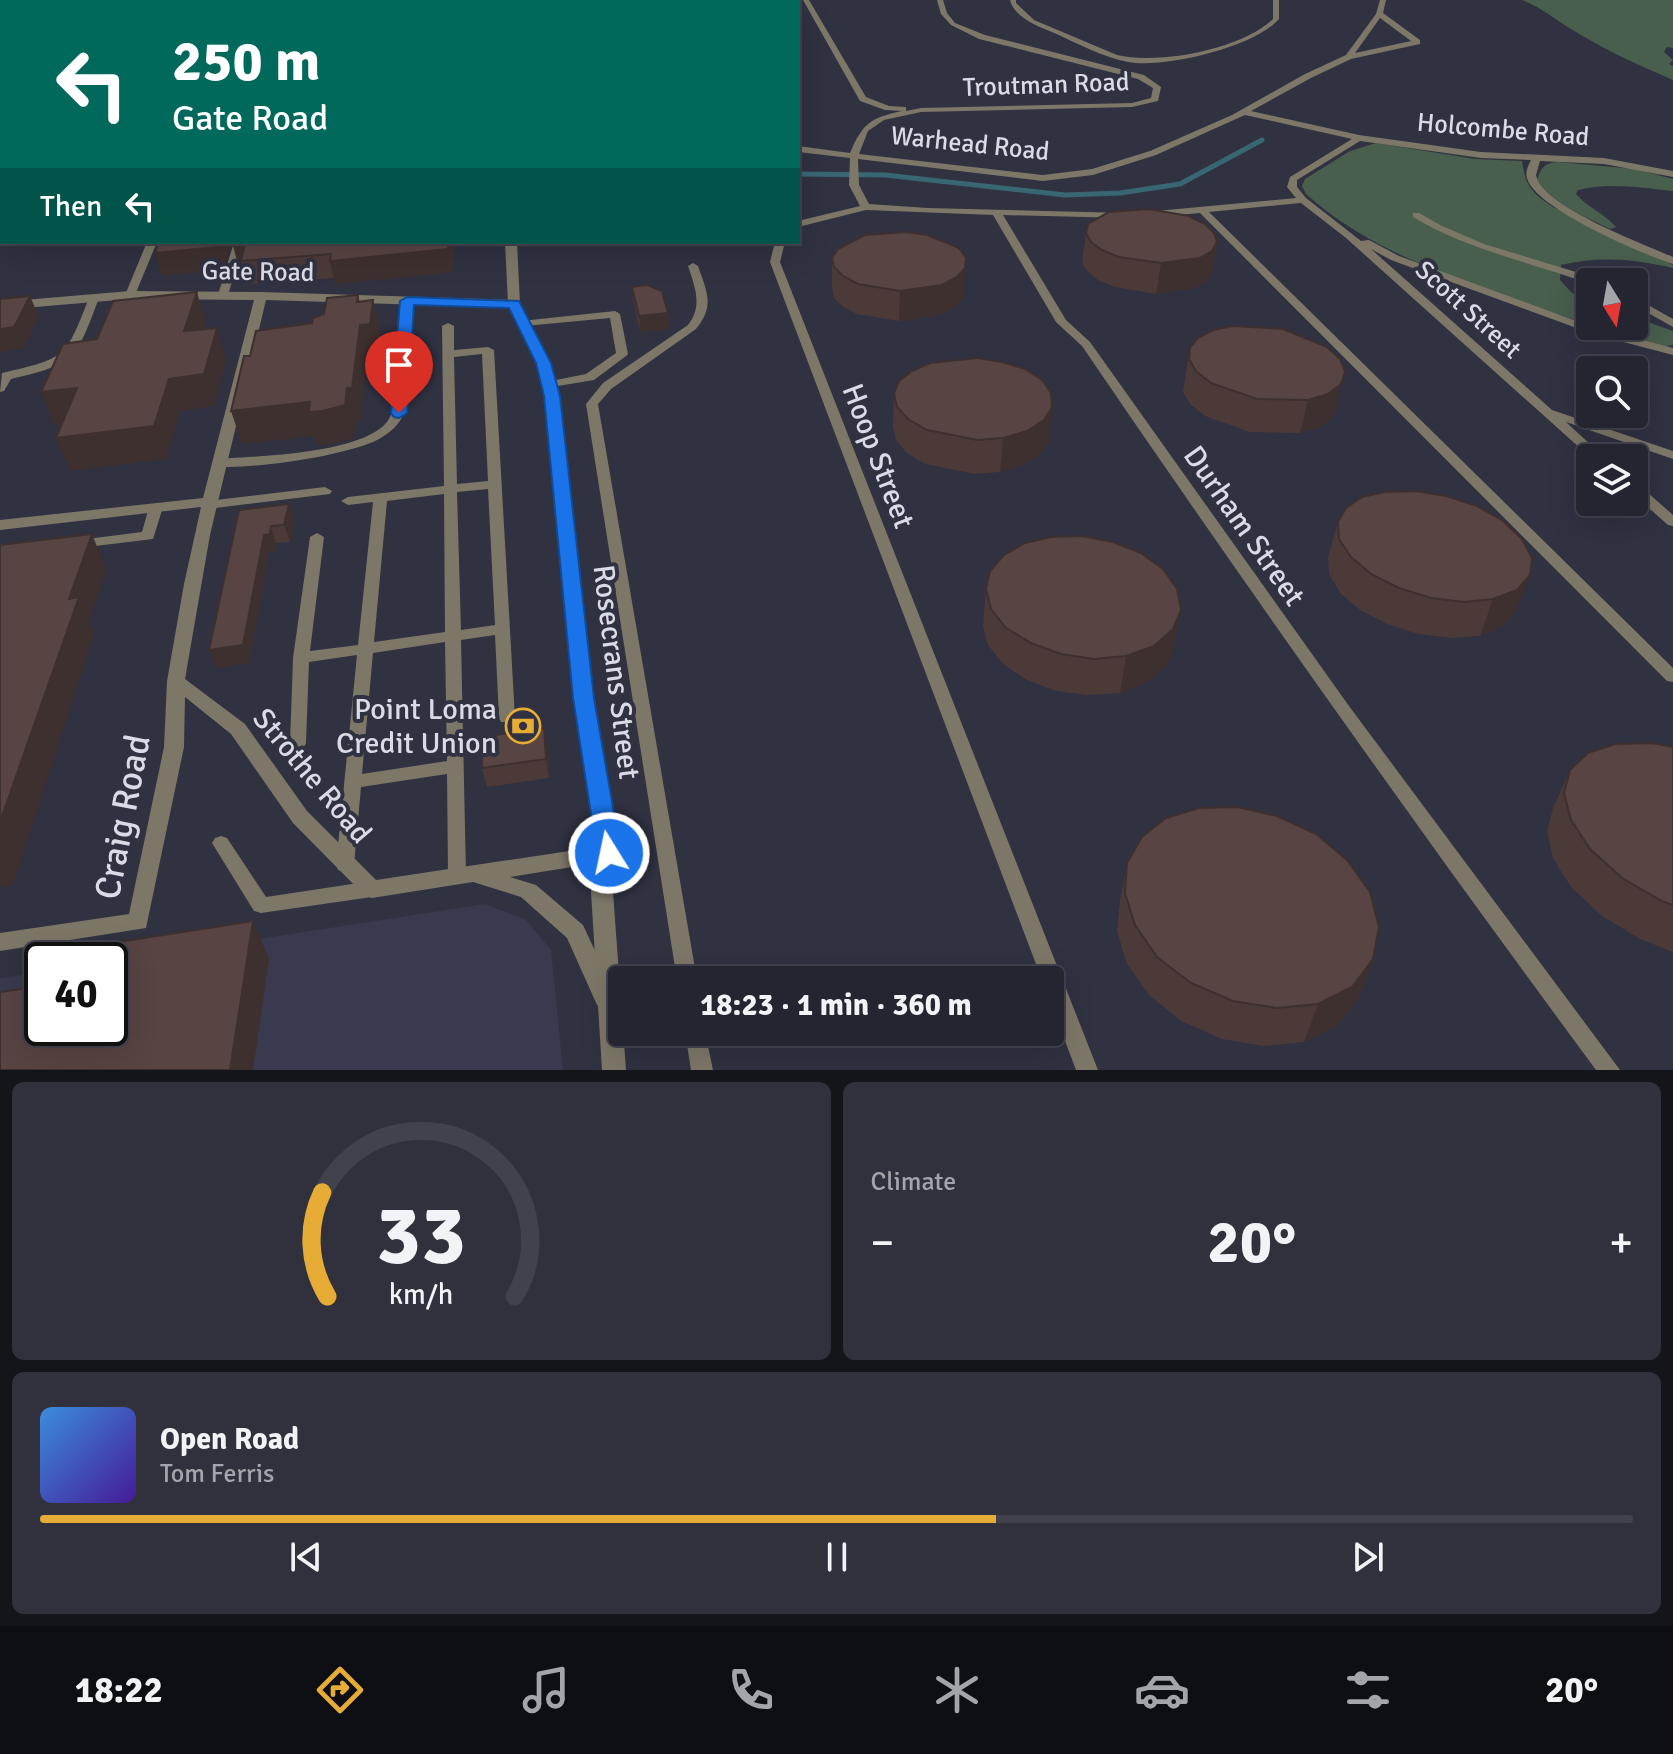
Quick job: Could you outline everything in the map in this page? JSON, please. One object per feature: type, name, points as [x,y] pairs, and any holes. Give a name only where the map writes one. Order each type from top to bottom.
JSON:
[{"type":"street","name":"Rosecrans Street","points":[[511,244],[514,304],[550,385],[583,698],[609,853],[602,892],[608,966]]},
{"type":"street","name":"Gate Road","points":[[0,306],[130,295],[514,304]]},
{"type":"street","points":[[176,681],[185,612],[208,504],[261,296]]},
{"type":"street","points":[[0,525],[208,504]]},
{"type":"street","name":"Strothe Road","points":[[176,681],[238,729],[300,817],[372,889],[609,853]]},
{"type":"street","name":"Craig Road","points":[[0,942],[138,922],[174,747],[176,681]]},
{"type":"street","points":[[464,874],[528,891],[575,932],[608,1006]]},
{"type":"street","name":"Rosecrans Street","points":[[613,1046],[614,1070]]},
{"type":"lane","points":[[806,0],[861,96],[864,130],[854,154],[853,175],[854,185],[866,207]]},
{"type":"lane","name":"Troutman Road","points":[[861,96],[888,108],[921,110],[1132,105],[1155,99],[1157,87],[1141,77],[982,37],[953,24],[944,14],[940,0]]},
{"type":"lane","points":[[1013,0],[1013,4],[1032,21],[1057,33],[1115,57],[1154,61],[1232,44],[1266,29],[1276,19],[1276,0]]},
{"type":"lane","points":[[1349,57],[1379,14],[1383,0]]},
{"type":"lane","name":"Warhead Road","points":[[800,149],[1043,178],[1093,172],[1153,153],[1243,112],[1349,57],[1417,42],[1379,14]]},
{"type":"lane","points":[[1141,77],[1154,61]]},
{"type":"lane","name":"Troutman Road","points":[[864,130],[881,118],[921,110]]},
{"type":"lane","name":"Holcombe Road","points":[[1243,112],[1359,138],[1481,155],[1604,161],[1673,174]]},
{"type":"lane","points":[[1303,200],[1292,187],[1293,179],[1359,138]]},
{"type":"lane","points":[[1537,158],[1531,172],[1532,182],[1548,200],[1673,261]]},
{"type":"lane","points":[[800,224],[866,207],[1101,215],[1204,212],[1303,200]]},
{"type":"lane","name":"Scott Street","points":[[1303,200],[1350,236],[1583,444]]},
{"type":"lane","name":"Durham Street","points":[[996,212],[1062,322],[1086,344],[1223,544],[1455,867],[1609,1070]]},
{"type":"lane","points":[[1204,212],[1673,677]]},
{"type":"lane","points":[[1416,215],[1460,240],[1576,275]]},
{"type":"lane","points":[[1350,236],[1395,258],[1597,332],[1673,352]]},
{"type":"lane","points":[[130,295],[151,244]]},
{"type":"lane","points":[[223,295],[238,244]]},
{"type":"lane","name":"Hoop Street","points":[[780,244],[775,262],[1087,1070]]},
{"type":"lane","points":[[685,966],[592,404],[607,386],[692,327],[702,316],[704,298],[693,266]]},
{"type":"lane","points":[[0,388],[6,376],[62,362],[73,350],[94,298]]},
{"type":"lane","points":[[219,463],[350,448],[386,431],[399,413],[407,301]]},
{"type":"lane","points":[[1648,309],[1673,324]]},
{"type":"lane","points":[[525,323],[615,314],[622,354],[590,377],[550,385]]},
{"type":"lane","points":[[448,326],[455,766],[464,874]]},
{"type":"lane","points":[[448,354],[488,350],[507,718]]},
{"type":"lane","points":[[1542,409],[1673,455]]},
{"type":"lane","points":[[348,501],[495,484]]},
{"type":"lane","points":[[208,504],[325,491]]},
{"type":"lane","points":[[345,865],[380,498]]},
{"type":"lane","points":[[1648,500],[1673,522]]},
{"type":"lane","points":[[59,547],[148,536],[156,507]]},
{"type":"lane","points":[[298,743],[301,658],[317,537]]},
{"type":"lane","points":[[301,658],[502,629]]},
{"type":"lane","points":[[354,782],[455,766]]},
{"type":"lane","points":[[221,843],[261,905],[372,889]]},
{"type":"lane","points":[[698,1046],[702,1070]]},
{"type":"shaded area","points":[[485,904],[526,920],[551,950],[563,1070],[0,1070],[0,978],[24,975],[24,1046],[128,1046],[128,959]]},
{"type":"green space","points":[[1522,0],[1673,0],[1673,48],[1667,47],[1664,52],[1673,60],[1669,64],[1673,66],[1673,80],[1608,50]]},
{"type":"green space","points":[[1376,143],[1475,159],[1522,161],[1528,183],[1553,207],[1673,265],[1673,268],[1617,260],[1590,260],[1561,265],[1560,280],[1576,295],[1576,320],[1512,299],[1394,252],[1348,226],[1306,194],[1302,186],[1305,179],[1350,151]]},
{"type":"green space","points":[[1558,162],[1635,169],[1673,179],[1673,191],[1613,186],[1578,190],[1576,194],[1581,199],[1616,227],[1610,229],[1561,203],[1537,180],[1544,167]]},
{"type":"green space","points":[[1648,322],[1673,331],[1673,345],[1662,347],[1639,340],[1648,340]]},
{"type":"building","points":[[1148,209],[1189,216],[1205,224],[1214,233],[1217,242],[1212,251],[1200,258],[1161,263],[1119,257],[1091,242],[1086,233],[1088,224],[1109,212]]},
{"type":"building","points":[[906,232],[927,235],[959,248],[966,258],[965,268],[957,277],[942,285],[900,291],[858,284],[834,267],[832,258],[838,249],[865,235]]},
{"type":"building","points":[[158,244],[217,244],[216,247],[155,253]]},
{"type":"building","points":[[245,244],[448,244],[448,249],[330,261],[331,254],[241,261]]},
{"type":"building","points":[[647,285],[662,291],[668,313],[639,316],[632,287]]},
{"type":"building","points":[[197,292],[184,331],[217,328],[204,374],[169,379],[154,426],[56,438],[77,388],[41,392],[63,344],[97,339],[113,301]]},
{"type":"building","points":[[358,295],[357,302],[373,300],[370,324],[360,325],[352,388],[347,388],[345,405],[309,412],[310,402],[231,411],[244,356],[250,356],[256,331],[312,323],[313,318],[324,314],[327,298]]},
{"type":"building","points":[[30,296],[14,327],[0,329],[0,299]]},
{"type":"building","points":[[1233,326],[1283,329],[1327,347],[1340,359],[1345,372],[1341,384],[1328,394],[1308,400],[1257,399],[1211,383],[1196,371],[1189,359],[1190,348],[1198,338],[1213,330]]},
{"type":"building","points":[[977,358],[1025,369],[1042,380],[1051,393],[1052,407],[1044,420],[1027,431],[1003,438],[977,440],[927,430],[908,419],[897,407],[894,394],[899,381],[912,371],[930,363]]},
{"type":"building","points":[[1415,491],[1446,496],[1477,506],[1503,521],[1522,539],[1532,558],[1530,575],[1517,590],[1493,599],[1464,602],[1431,598],[1399,588],[1371,574],[1351,557],[1339,539],[1338,522],[1346,508],[1362,497]]},
{"type":"building","points":[[289,504],[284,525],[271,526],[270,534],[264,535],[243,645],[209,650],[239,510]]},
{"type":"building","points":[[92,534],[69,599],[79,597],[0,822],[0,545]]},
{"type":"building","points":[[1082,536],[1113,542],[1141,553],[1163,569],[1177,589],[1181,610],[1173,629],[1154,646],[1126,656],[1094,659],[1061,654],[1031,643],[1006,628],[991,609],[986,589],[990,571],[1004,555],[1025,543],[1051,537]]},
{"type":"building","points":[[544,728],[546,759],[482,768],[482,737]]},
{"type":"building","points":[[1652,743],[1673,747],[1673,905],[1622,878],[1590,849],[1571,820],[1564,793],[1570,770],[1588,753],[1615,744]]},
{"type":"building","points":[[1237,807],[1277,816],[1316,834],[1347,860],[1370,892],[1379,927],[1373,959],[1352,987],[1318,1004],[1277,1008],[1233,1001],[1191,983],[1157,957],[1135,925],[1125,893],[1127,863],[1142,837],[1166,818],[1199,808]]},
{"type":"building","points":[[253,921],[230,1070],[0,1070],[0,992],[24,989],[24,1046],[128,1046],[128,942],[119,942]]},
{"type":"waterway","points":[[800,174],[885,175],[1065,195],[1120,193],[1180,184],[1262,140]]},
{"type":"place","name":"Point Loma Credit Union","points":[[523,726]]},
{"type":"route","points":[[399,413],[407,301],[514,304],[543,363],[552,396],[583,698],[609,853]]}]
